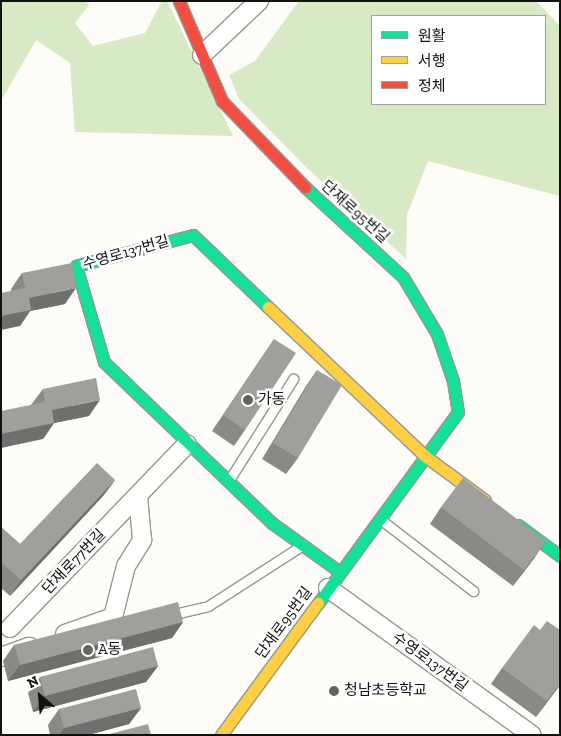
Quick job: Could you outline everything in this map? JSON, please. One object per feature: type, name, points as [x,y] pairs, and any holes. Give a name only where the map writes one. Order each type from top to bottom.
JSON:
[{"type":"street","name":"단재로95번길","points":[[179,1],[222,101],[290,173],[403,277],[437,334],[453,381],[458,412],[221,735]]},
{"type":"street","points":[[202,55],[260,1]]},
{"type":"street","name":"수영로137번길","points":[[340,572],[302,546],[228,482],[104,362],[76,266],[193,234],[425,456]]},
{"type":"street","name":"단재로77번길","points":[[4,629],[187,444]]},
{"type":"street","points":[[425,456],[560,556]]},
{"type":"street","points":[[1,657],[118,617],[126,566],[142,540],[138,495]]},
{"type":"street","name":"수영로137번길","points":[[328,588],[532,735]]},
{"type":"lane","points":[[228,482],[293,379]]},
{"type":"lane","points":[[379,518],[473,591]]},
{"type":"lane","points":[[162,615],[182,615],[208,606],[302,546]]},
{"type":"green space","points":[[1,1],[86,1],[89,5],[75,23],[93,46],[145,33],[162,1],[167,1],[233,136],[75,132],[70,63],[36,40],[1,101]]},
{"type":"green space","points":[[299,1],[536,1],[560,26],[560,196],[428,161],[407,215],[406,259],[308,169],[239,99],[229,75],[255,61]]},
{"type":"building","points":[[72,263],[76,288],[29,298],[31,310],[1,316],[1,293],[25,288],[22,273]]},
{"type":"building","name":"가동","points":[[274,339],[296,353],[245,430],[223,415]]},
{"type":"building","points":[[317,370],[342,385],[298,458],[273,443]]},
{"type":"building","points":[[96,378],[100,400],[52,410],[54,423],[1,434],[1,411],[45,402],[43,389]]},
{"type":"building","points":[[97,463],[115,480],[21,580],[1,562],[1,527],[20,544]]},
{"type":"building","points":[[463,478],[546,541],[524,570],[441,507]]},
{"type":"building","points":[[178,602],[183,622],[20,665],[14,645]]},
{"type":"building","points":[[547,621],[560,630],[560,684],[547,701],[502,668],[534,625],[540,630]]},
{"type":"building","points":[[153,647],[158,666],[45,696],[40,677]]},
{"type":"building","points":[[136,689],[141,708],[64,728],[59,709]]},
{"type":"building","points":[[148,724],[151,735],[106,735]]},
{"type":"traffic: fast","points":[[305,187],[403,277],[437,334],[453,381],[458,412],[318,603]]},
{"type":"traffic: fast","points":[[268,307],[193,235],[76,266],[104,362],[272,523],[340,572]]},
{"type":"traffic: fast","points":[[518,525],[560,556]]},
{"type":"traffic: slow","points":[[268,307],[425,456],[485,500]]},
{"type":"traffic: slow","points":[[221,735],[318,603]]},
{"type":"traffic: jam","points":[[179,1],[222,101],[305,187]]},
{"type":"place","name":"가동","points":[[248,400]]},
{"type":"place","name":"A동","points":[[88,650]]},
{"type":"place","name":"청남초등학교","points":[[334,691]]}]
